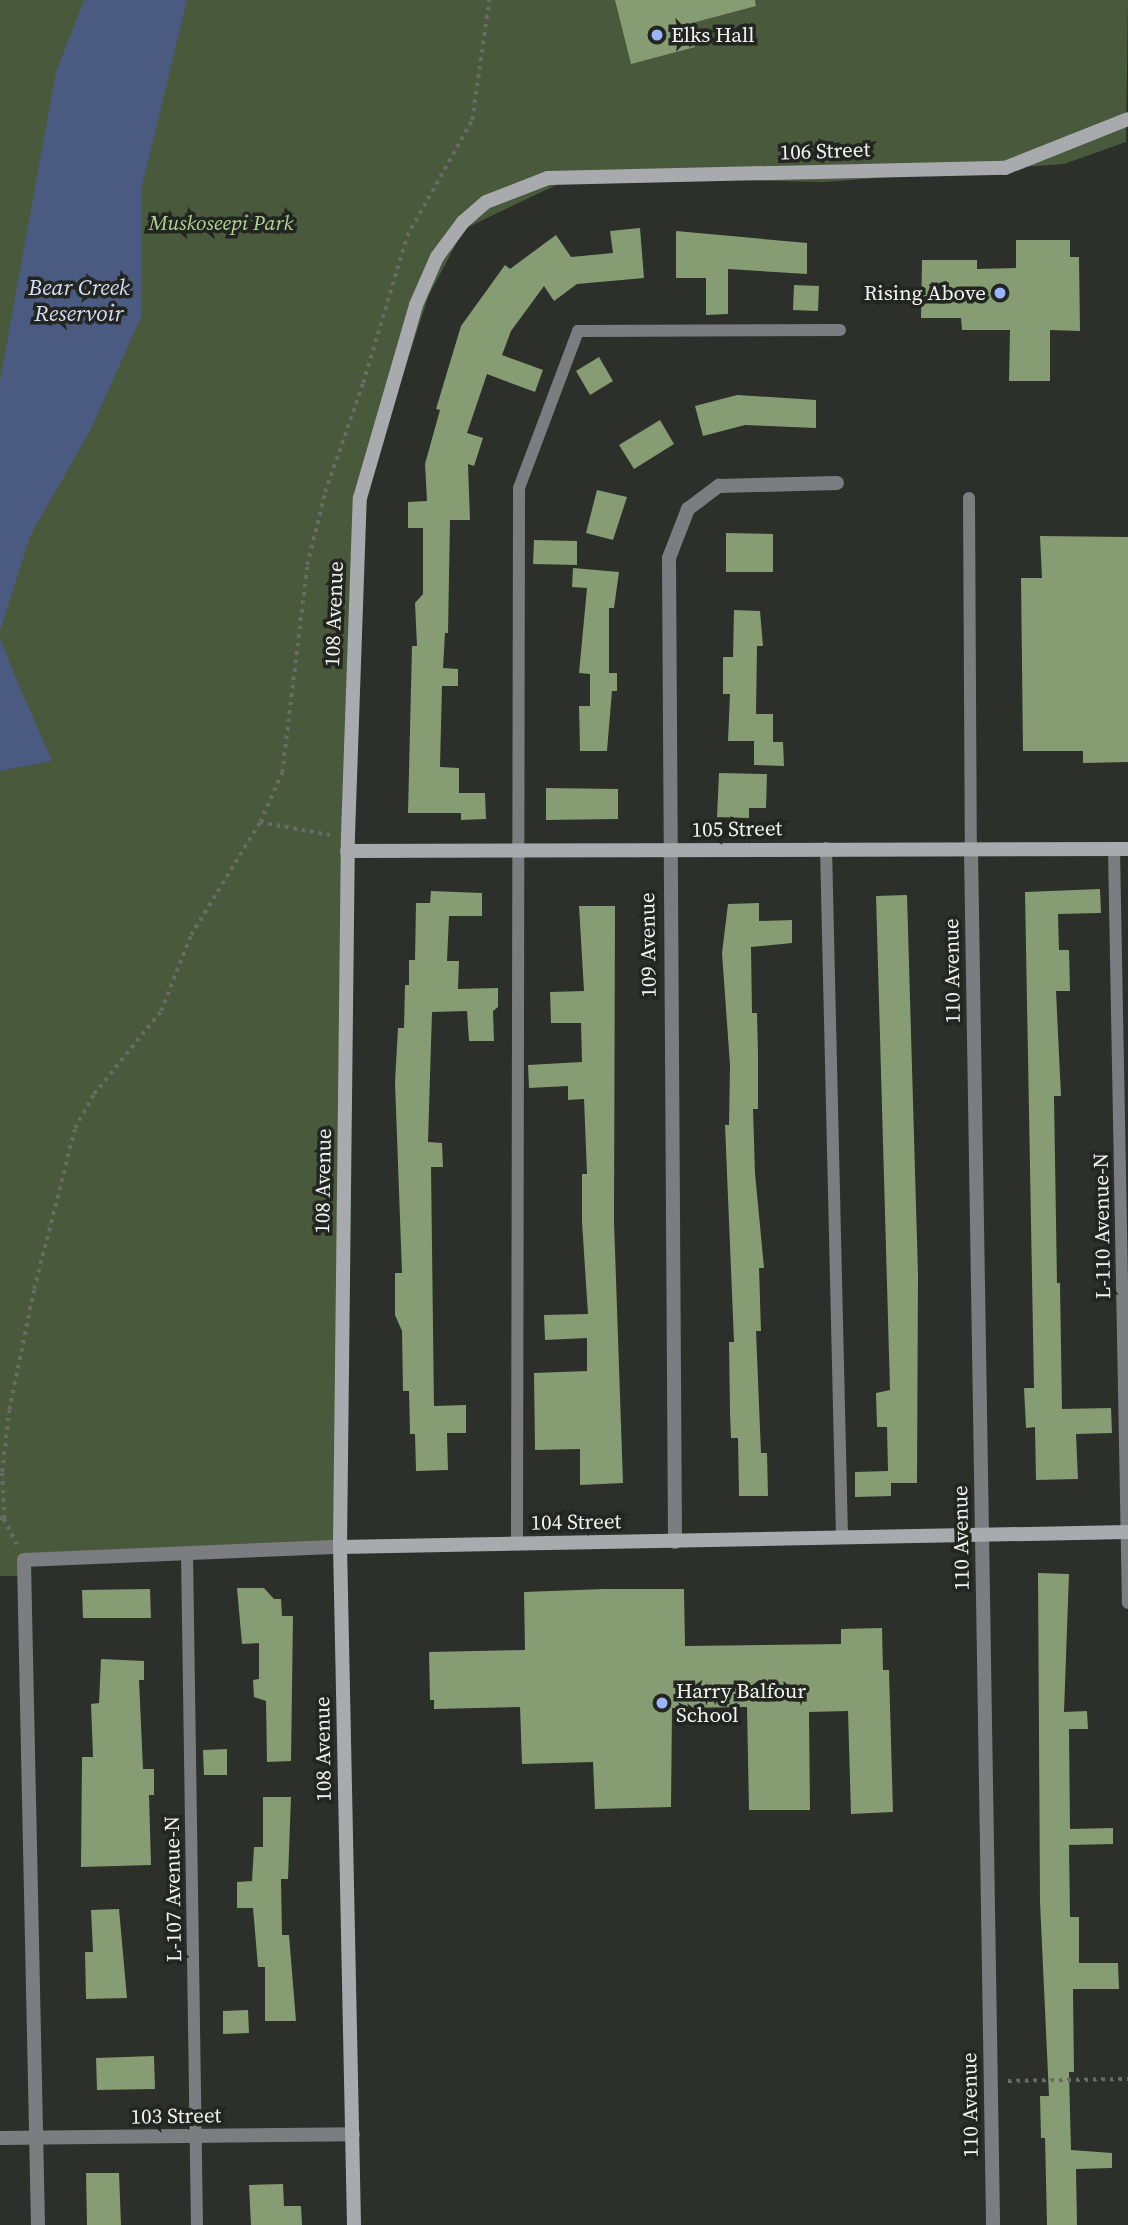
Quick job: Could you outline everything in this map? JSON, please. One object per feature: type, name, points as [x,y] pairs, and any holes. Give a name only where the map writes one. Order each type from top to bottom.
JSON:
[{"type":"street","name":"106 Street","points":[[515,188],[548,178],[1005,167],[1128,119]]},
{"type":"street","name":"108 Avenue","points":[[354,2225],[340,1547],[347,851],[358,529],[365,472],[416,305],[437,257],[463,222],[486,202],[515,188]]},
{"type":"street","name":"109 Avenue","points":[[675,1542],[668,851],[669,558],[688,509],[719,486],[837,483]]},
{"type":"street","name":"105 Street","points":[[347,851],[519,853],[826,848],[1121,849]]},
{"type":"street","name":"110 Avenue","points":[[971,849],[993,2225]]},
{"type":"street","name":"104 Street","points":[[24,1560],[340,1547],[1128,1532]]},
{"type":"street","points":[[24,1560],[38,2225]]},
{"type":"street","name":"103 Street","points":[[0,2138],[353,2134]]},
{"type":"lane","points":[[517,1544],[519,488],[578,331],[840,330]]},
{"type":"lane","points":[[969,498],[971,849]]},
{"type":"lane","points":[[826,848],[842,1538]]},
{"type":"lane","name":"L-110 Avenue-N","points":[[1121,849],[1128,1603]]},
{"type":"lane","name":"L-107 Avenue-N","points":[[187,1553],[197,2225]]},
{"type":"path","points":[[24,1560],[2,1519],[1,1473],[9,1410],[34,1289],[75,1128],[94,1094],[161,1011],[191,935],[260,822],[282,773],[307,565],[325,492],[363,383],[407,236],[472,120],[489,0]]},
{"type":"path","points":[[260,822],[348,835]]},
{"type":"path","points":[[991,2081],[1128,2079]]},
{"type":"green space","name":"Muskoseepi Park","points":[[0,0],[1128,0],[1126,142],[1064,164],[825,182],[573,177],[464,229],[429,295],[353,525],[344,1550],[25,1560],[24,1576],[0,1576]]},
{"type":"water","name":"Bear Creek Reservoir","points":[[84,0],[187,0],[142,186],[142,315],[90,431],[30,536],[0,631],[0,381],[56,72]]},
{"type":"water","points":[[0,638],[15,676],[52,761],[0,771]]},
{"type":"building","name":"Elks Hall","points":[[615,0],[755,0],[756,6],[688,24],[695,47],[631,64]]},
{"type":"building","points":[[640,228],[644,278],[577,284],[554,301],[544,286],[511,331],[502,355],[543,370],[535,392],[487,374],[467,433],[483,438],[474,466],[468,464],[470,520],[450,520],[448,633],[445,633],[443,668],[458,669],[458,686],[442,686],[440,767],[459,768],[459,793],[485,793],[486,819],[461,820],[461,813],[408,813],[412,646],[417,646],[415,603],[423,594],[423,528],[408,528],[408,502],[427,501],[425,464],[440,410],[436,409],[461,326],[505,265],[510,269],[556,235],[571,257],[613,253],[610,231]]},
{"type":"building","points":[[676,231],[807,243],[807,274],[728,269],[728,314],[706,315],[706,278],[676,278]]},
{"type":"building","name":"Rising Above","points":[[1016,240],[1070,240],[1070,257],[1079,257],[1080,331],[1050,330],[1050,381],[1009,381],[1010,330],[962,330],[961,318],[921,318],[922,260],[977,260],[977,269],[1016,268]]},
{"type":"building","points":[[794,285],[819,286],[818,311],[793,310]]},
{"type":"building","points":[[599,357],[613,381],[590,395],[576,371]]},
{"type":"building","points":[[737,395],[816,400],[816,428],[745,425],[703,436],[695,406]]},
{"type":"building","points":[[660,420],[674,444],[634,469],[619,445]]},
{"type":"building","points":[[597,490],[627,497],[613,540],[586,533]]},
{"type":"building","points":[[726,533],[773,534],[773,572],[726,572]]},
{"type":"building","points":[[1040,536],[1128,537],[1128,762],[1083,763],[1083,751],[1023,751],[1021,578],[1042,578]]},
{"type":"building","points":[[534,540],[577,541],[577,565],[533,564]]},
{"type":"building","points":[[573,568],[619,572],[614,608],[609,608],[609,673],[617,673],[617,691],[612,691],[607,751],[580,751],[579,706],[590,706],[590,674],[579,673],[587,588],[572,587]]},
{"type":"building","points":[[734,610],[760,611],[763,646],[757,646],[756,714],[773,714],[773,742],[783,742],[784,766],[754,765],[754,741],[728,741],[730,694],[723,694],[723,657],[733,657]]},
{"type":"building","points":[[719,773],[767,774],[766,808],[749,808],[749,818],[717,817]]},
{"type":"building","points":[[546,788],[618,789],[618,819],[546,820]]},
{"type":"building","points":[[1100,889],[1101,913],[1058,914],[1059,950],[1069,950],[1070,991],[1056,991],[1061,1096],[1054,1096],[1057,1283],[1060,1283],[1062,1409],[1111,1408],[1112,1433],[1076,1434],[1078,1479],[1036,1480],[1035,1427],[1026,1428],[1024,1388],[1034,1388],[1025,892]]},
{"type":"building","points":[[431,891],[482,893],[482,916],[449,916],[447,961],[459,961],[458,989],[498,988],[498,1007],[493,1011],[494,1041],[469,1041],[467,1011],[432,1012],[428,1142],[442,1143],[443,1167],[431,1167],[434,1406],[466,1405],[466,1433],[447,1433],[448,1470],[416,1471],[415,1434],[410,1434],[409,1391],[403,1391],[402,1331],[395,1315],[395,1273],[402,1273],[395,1082],[398,1028],[404,1028],[405,985],[409,985],[409,960],[415,960],[416,903],[430,903]]},
{"type":"building","points":[[907,895],[918,1274],[917,1483],[891,1483],[891,1496],[855,1497],[855,1472],[888,1471],[887,1427],[877,1427],[876,1393],[890,1390],[876,896]]},
{"type":"building","points":[[759,903],[759,921],[792,920],[792,943],[751,947],[752,1013],[757,1013],[758,1054],[758,1109],[753,1109],[755,1173],[764,1268],[759,1268],[761,1331],[756,1331],[761,1453],[767,1453],[768,1496],[739,1496],[738,1438],[731,1438],[730,1413],[729,1342],[734,1342],[725,1125],[729,1125],[730,1065],[722,953],[728,904]]},
{"type":"building","points":[[579,906],[615,906],[614,1221],[623,1483],[580,1485],[580,1449],[535,1450],[534,1373],[587,1371],[587,1338],[545,1340],[544,1315],[588,1314],[582,1222],[582,1174],[587,1174],[584,1099],[568,1100],[568,1086],[529,1088],[528,1065],[582,1062],[581,1023],[551,1023],[550,992],[584,991]]},
{"type":"building","points":[[1038,1573],[1069,1574],[1064,1712],[1087,1711],[1088,1729],[1069,1729],[1070,1829],[1113,1828],[1113,1844],[1069,1845],[1070,1917],[1079,1917],[1079,1963],[1118,1963],[1119,1989],[1073,1989],[1074,2072],[1069,2072],[1071,2150],[1112,2153],[1112,2168],[1076,2169],[1077,2225],[1047,2225],[1045,2138],[1041,2138],[1040,2096],[1049,2096],[1040,1902]]},
{"type":"building","points":[[237,1588],[264,1588],[274,1599],[281,1599],[282,1616],[293,1616],[291,1761],[267,1762],[266,1701],[254,1697],[253,1680],[259,1679],[259,1643],[242,1644]]},
{"type":"building","points":[[150,1589],[151,1618],[83,1618],[82,1590]]},
{"type":"building","name":"Harry Balfour School","points":[[684,1589],[685,1646],[841,1644],[841,1629],[882,1628],[883,1670],[889,1670],[893,1812],[851,1814],[848,1711],[809,1712],[810,1810],[749,1810],[747,1707],[672,1708],[671,1807],[595,1809],[593,1762],[522,1764],[520,1707],[434,1709],[434,1700],[430,1700],[429,1652],[525,1650],[524,1592]]},
{"type":"building","points":[[101,1659],[144,1661],[144,1680],[139,1680],[143,1769],[154,1769],[154,1795],[149,1795],[151,1865],[81,1867],[82,1757],[93,1757],[91,1704],[99,1703]]},
{"type":"building","points":[[227,1749],[227,1775],[204,1775],[203,1750]]},
{"type":"building","points":[[263,1797],[291,1797],[288,1879],[281,1879],[282,1935],[289,1935],[296,2021],[265,2021],[265,1967],[258,1967],[253,1908],[237,1908],[237,1882],[252,1881],[254,1847],[263,1847]]},
{"type":"building","points":[[119,1909],[127,1998],[86,1999],[85,1952],[93,1952],[91,1910]]},
{"type":"building","points":[[248,2010],[249,2033],[223,2034],[223,2011]]},
{"type":"building","points":[[154,2056],[155,2089],[97,2090],[96,2058]]},
{"type":"building","points":[[86,2173],[119,2173],[121,2225],[87,2225]]},
{"type":"building","points":[[283,2184],[284,2206],[301,2206],[302,2225],[251,2225],[249,2185]]},
{"type":"place","name":"Elks Hall","points":[[657,35]]},
{"type":"place","name":"Rising Above","points":[[1000,293]]},
{"type":"place","name":"Harry Balfour School","points":[[662,1703]]}]
